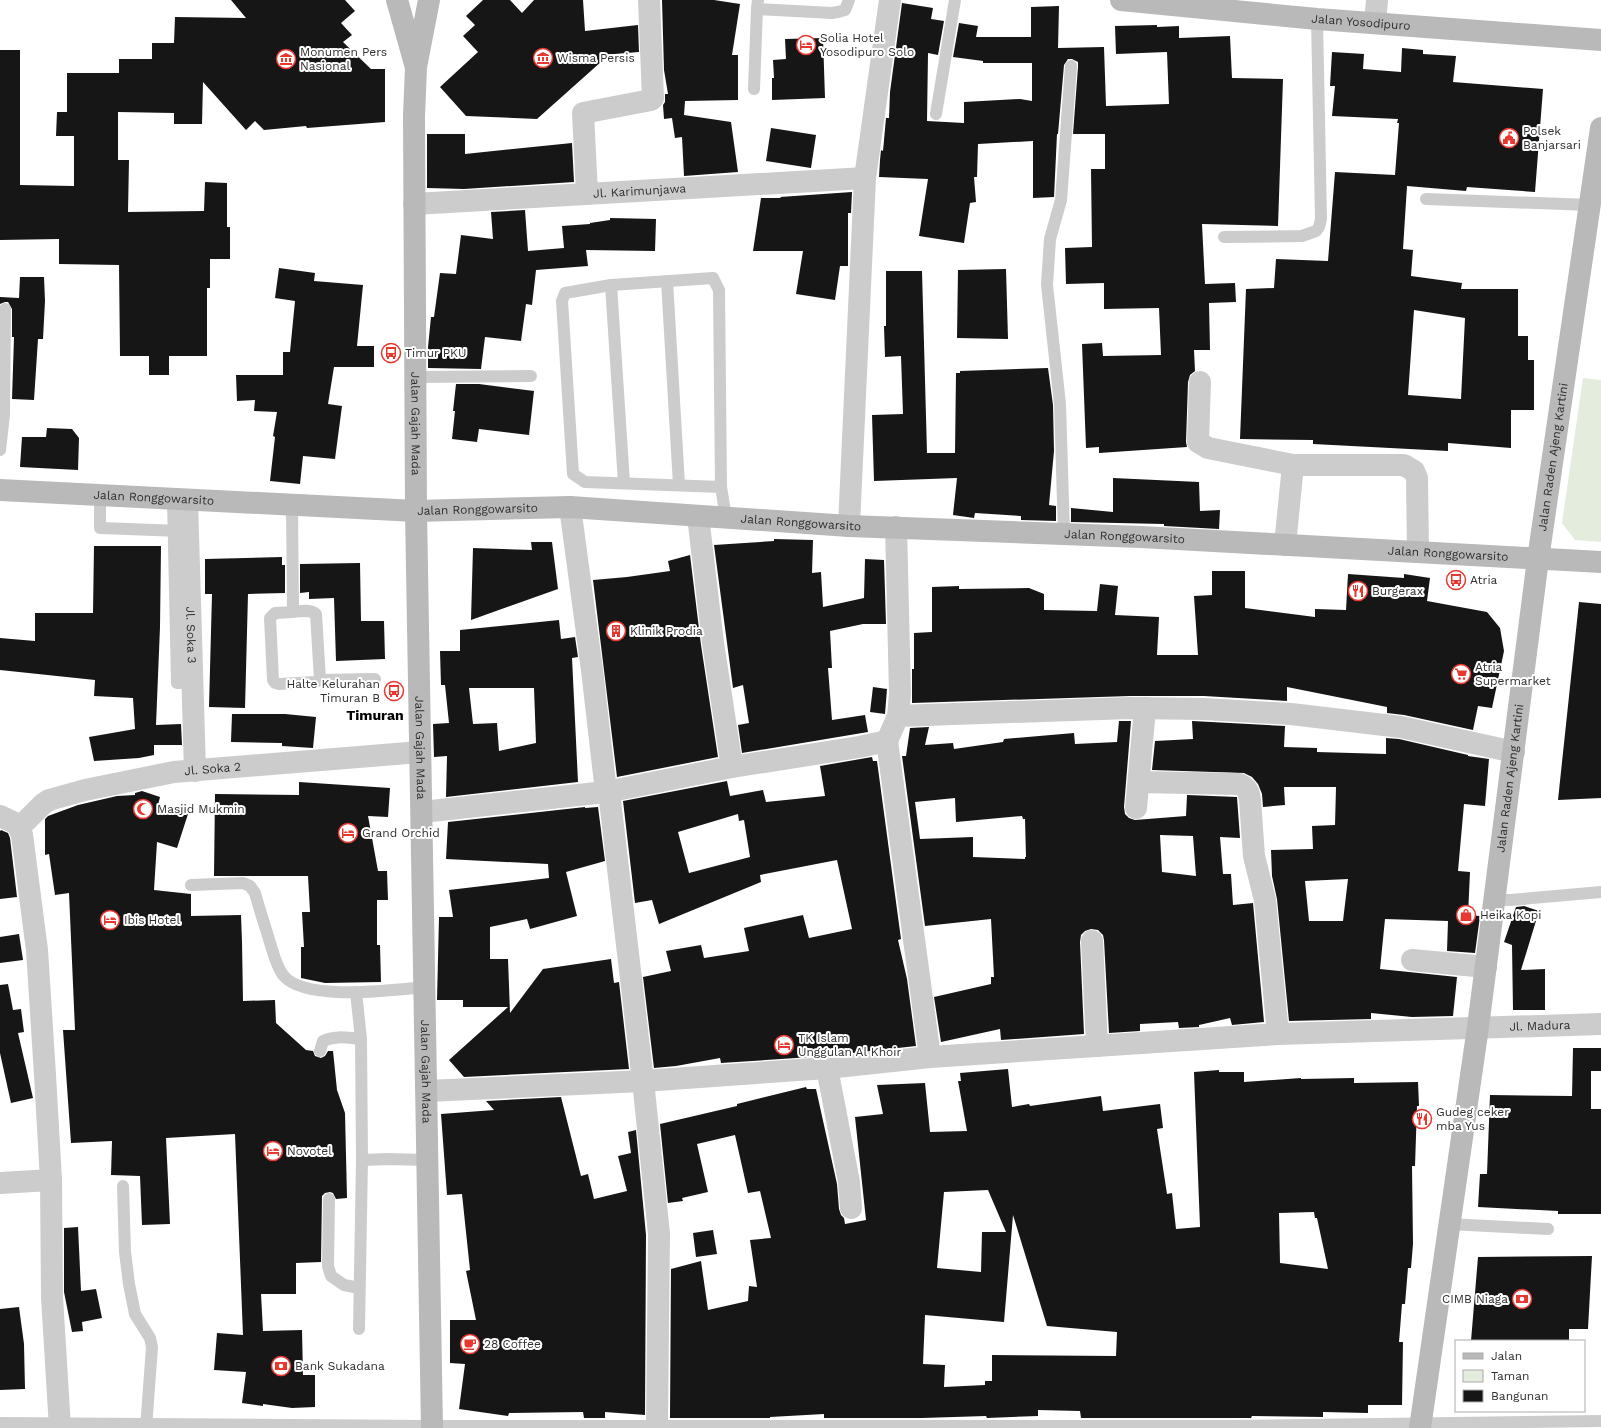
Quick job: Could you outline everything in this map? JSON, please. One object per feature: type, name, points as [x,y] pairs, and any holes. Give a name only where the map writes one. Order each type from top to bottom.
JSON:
[{"type":"main road","name":"Jalan Gajah Mada","points":[[396,0],[416,67]]},
{"type":"main road","name":"Jalan Gajah Mada","points":[[429,0],[416,67],[414,116],[414,204],[416,510],[426,987],[432,1427]]},
{"type":"main road","name":"Jalan Yosodipuro","points":[[1121,0],[1317,19],[1601,40]]},
{"type":"main road","name":"Jalan Raden Ajeng Kartini","points":[[1421,1425],[1478,1027],[1538,559],[1601,128]]},
{"type":"main road","name":"Jalan Ronggowarsito","points":[[0,490],[416,510],[570,507],[850,526],[1064,534],[1601,562]]},
{"type":"street","points":[[587,194],[583,113],[651,100],[653,98],[649,0]]},
{"type":"street","points":[[850,526],[865,178],[890,0]]},
{"type":"street","points":[[1375,23],[1377,0]]},
{"type":"street","name":"Jl. Karimunjawa","points":[[414,204],[865,178]]},
{"type":"street","points":[[1200,382],[1198,442],[1202,446],[1293,465],[1404,465],[1414,471],[1417,478],[1418,552]]},
{"type":"street","points":[[1285,545],[1293,465]]},
{"type":"street","name":"Jl. Soka 3","points":[[180,499],[181,531],[193,682],[195,771]]},
{"type":"street","points":[[570,507],[592,670],[643,1081],[659,1234],[657,1427]]},
{"type":"street","points":[[698,516],[713,644],[732,767]]},
{"type":"street","points":[[896,527],[900,694],[898,716],[887,741],[930,1057]]},
{"type":"street","points":[[898,716],[1145,708],[1204,709],[1299,715],[1401,728],[1514,752]]},
{"type":"street","points":[[1136,808],[1145,708]]},
{"type":"street","points":[[422,812],[607,792],[732,767],[860,747],[887,741]]},
{"type":"street","name":"Jl. Soka 2","points":[[20,828],[43,804],[59,797],[154,775],[420,752]]},
{"type":"street","points":[[1139,782],[1239,784],[1244,786],[1248,791],[1250,800],[1254,861],[1265,900],[1278,1034]]},
{"type":"street","points":[[0,816],[13,821],[18,824],[20,828],[24,849],[39,974],[51,1180],[52,1297],[60,1426]]},
{"type":"street","points":[[1092,941],[1097,1046]]},
{"type":"street","points":[[1412,960],[1486,967]]},
{"type":"street","name":"Jl. Madura","points":[[427,1091],[643,1081],[827,1068],[930,1057],[1278,1034],[1601,1024]]},
{"type":"street","points":[[827,1068],[849,1182],[851,1208]]},
{"type":"street","points":[[0,1182],[51,1180]]},
{"type":"lane","points":[[754,89],[758,4],[838,12],[845,10],[849,0]]},
{"type":"lane","points":[[936,114],[955,0]]},
{"type":"lane","points":[[1224,237],[1302,236],[1316,231],[1319,227],[1321,219],[1317,19]]},
{"type":"lane","points":[[1064,534],[1060,404],[1047,285],[1050,239],[1060,200],[1071,66]]},
{"type":"lane","points":[[1426,199],[1590,205]]},
{"type":"lane","points":[[721,487],[585,482],[573,474],[562,301],[565,293],[610,285],[713,278],[719,290],[721,487],[726,518]]},
{"type":"lane","points":[[667,282],[679,485]]},
{"type":"lane","points":[[610,285],[624,484]]},
{"type":"lane","points":[[0,450],[4,415],[5,309]]},
{"type":"lane","points":[[416,377],[531,376]]},
{"type":"lane","points":[[100,496],[100,528],[181,531]]},
{"type":"lane","points":[[292,504],[293,612]]},
{"type":"lane","points":[[320,680],[316,614],[313,611],[307,610],[275,613],[270,618],[273,680],[275,683],[375,679]]},
{"type":"lane","points":[[191,885],[243,883],[250,886],[255,893],[276,962],[282,974],[291,983],[302,988],[356,992],[426,987]]},
{"type":"lane","points":[[1494,900],[1601,892]]},
{"type":"lane","points":[[356,992],[361,1039],[362,1160],[359,1329]]},
{"type":"lane","points":[[320,1051],[323,1041],[328,1038],[335,1037],[361,1039]]},
{"type":"lane","points":[[362,1160],[428,1160]]},
{"type":"lane","points":[[123,1186],[125,1252],[129,1284],[135,1314],[150,1338],[152,1347],[146,1426]]},
{"type":"lane","points":[[329,1199],[328,1266],[331,1276],[344,1285],[359,1288]]},
{"type":"lane","points":[[1450,1224],[1548,1229]]},
{"type":"lane","points":[[0,1423],[60,1426],[657,1427],[1421,1425],[1601,1421]]},
{"type":"green space","points":[[1583,378],[1601,380],[1601,542],[1575,540],[1562,523]]},
{"type":"building","points":[[231,0],[345,0],[355,11],[341,23],[352,35],[343,42],[371,69],[385,69],[385,122],[307,128],[306,126],[264,130],[255,121],[246,130],[203,82],[202,124],[174,124],[174,113],[118,112],[118,160],[129,160],[128,212],[204,211],[205,182],[227,183],[227,227],[230,227],[230,259],[210,259],[210,288],[207,288],[207,356],[169,356],[169,375],[149,375],[149,356],[120,356],[119,265],[59,264],[59,239],[0,240],[0,50],[20,50],[20,185],[74,186],[74,136],[56,136],[57,112],[67,112],[67,73],[119,73],[119,59],[152,59],[152,43],[174,43],[175,17],[246,18]]},
{"type":"building","name":"Wisma Persis","points":[[483,0],[510,0],[522,13],[534,0],[583,0],[585,31],[638,25],[639,52],[602,55],[602,61],[537,119],[466,116],[440,87],[478,52],[463,36],[475,25],[466,16]]},
{"type":"building","points":[[662,0],[714,0],[740,4],[732,55],[738,55],[738,100],[685,101],[684,115],[731,122],[738,172],[684,176],[682,137],[675,138],[672,118],[664,119],[663,105],[665,102],[665,94],[668,94],[664,70]]},
{"type":"building","points":[[902,3],[933,8],[931,19],[944,21],[938,55],[928,53],[927,121],[964,123],[964,102],[1020,99],[1032,101],[1032,63],[983,63],[983,61],[953,57],[959,23],[978,26],[976,37],[1031,37],[1031,7],[1059,6],[1058,48],[1104,47],[1106,106],[1169,104],[1167,52],[1116,54],[1115,26],[1179,26],[1179,38],[1230,36],[1232,78],[1283,79],[1278,226],[1202,224],[1205,284],[1235,283],[1236,302],[1209,303],[1210,350],[1194,350],[1195,371],[1190,375],[1188,382],[1187,447],[1099,453],[1099,447],[1086,448],[1082,344],[1102,343],[1103,356],[1161,355],[1159,308],[1104,309],[1104,283],[1066,284],[1065,248],[1092,247],[1091,169],[1105,169],[1105,134],[1073,134],[1078,62],[1068,59],[1064,65],[1057,134],[1054,197],[1033,198],[1033,141],[978,144],[977,177],[974,177],[976,202],[970,203],[964,243],[919,236],[928,179],[879,177],[886,118],[889,118],[890,92]]},
{"type":"building","points":[[823,38],[825,98],[772,100],[772,78],[774,78],[773,60],[786,59],[785,39]]},
{"type":"building","points":[[1402,48],[1423,50],[1423,54],[1456,56],[1453,82],[1543,89],[1535,192],[1467,187],[1466,191],[1407,186],[1403,249],[1413,250],[1411,276],[1462,283],[1461,289],[1518,289],[1518,336],[1528,336],[1528,360],[1534,360],[1534,410],[1511,410],[1511,448],[1448,443],[1448,451],[1313,444],[1313,440],[1240,439],[1246,289],[1274,288],[1276,259],[1328,261],[1335,172],[1395,175],[1399,123],[1397,123],[1398,119],[1332,116],[1335,86],[1330,86],[1332,52],[1364,54],[1363,69],[1401,72]],"holes":[[[1414,310],[1465,318],[1461,399],[1408,395]]]},
{"type":"building","points":[[771,128],[816,135],[811,168],[766,161]]},
{"type":"building","points":[[427,134],[465,134],[465,154],[572,143],[574,182],[464,189],[427,188]]},
{"type":"building","points":[[852,192],[851,213],[848,213],[848,266],[840,266],[835,300],[796,294],[803,251],[753,251],[761,198],[781,198],[780,197]]},
{"type":"building","points":[[525,210],[528,251],[564,248],[562,226],[590,224],[610,220],[610,218],[656,219],[655,251],[586,250],[588,266],[536,270],[532,305],[526,304],[521,341],[485,337],[481,369],[428,368],[428,347],[431,317],[434,317],[440,273],[456,274],[461,235],[493,239],[491,212]]},
{"type":"building","points":[[279,268],[315,273],[314,281],[363,285],[357,346],[374,346],[374,367],[334,367],[328,404],[342,406],[335,459],[303,456],[300,484],[270,481],[275,437],[273,436],[277,412],[254,411],[255,400],[237,401],[236,375],[283,375],[283,352],[290,352],[295,301],[275,298]]},
{"type":"building","points":[[1006,269],[1008,339],[957,338],[958,270]]},
{"type":"building","points":[[886,271],[922,271],[927,453],[955,453],[956,373],[960,373],[960,371],[1048,368],[1053,405],[1054,451],[1049,505],[1056,506],[1056,521],[1021,520],[1021,516],[975,513],[974,518],[953,515],[957,478],[874,481],[872,415],[903,414],[901,356],[885,357],[884,326],[886,326]]},
{"type":"building","points":[[20,277],[44,277],[45,301],[43,339],[38,339],[34,400],[12,399],[14,337],[12,337],[12,309],[8,302],[0,304],[0,297],[19,298]]},
{"type":"building","points":[[456,384],[479,384],[534,391],[529,435],[479,429],[477,442],[452,439]]},
{"type":"building","points":[[47,428],[72,429],[79,438],[78,470],[20,467],[22,437],[46,437]]},
{"type":"building","points":[[1113,478],[1199,482],[1200,511],[1220,510],[1219,529],[1164,526],[1164,524],[1071,522],[1071,508],[1113,512]]},
{"type":"building","points":[[774,539],[813,540],[812,573],[821,572],[823,607],[864,598],[865,559],[884,560],[886,624],[863,624],[830,631],[832,668],[828,668],[832,720],[865,715],[868,732],[742,753],[738,725],[749,723],[743,685],[733,688],[714,545],[774,541]]},
{"type":"building","points":[[531,542],[552,542],[558,589],[471,620],[473,548],[532,550]]},
{"type":"building","points":[[94,546],[161,546],[160,627],[156,725],[181,724],[182,745],[154,745],[154,755],[139,758],[94,761],[89,737],[135,729],[133,698],[94,696],[95,680],[0,670],[0,638],[35,641],[35,613],[93,613]]},
{"type":"building","points":[[690,555],[701,645],[718,757],[617,777],[593,580],[670,571],[668,561]]},
{"type":"building","points":[[282,557],[282,565],[285,565],[285,593],[248,594],[245,708],[209,707],[212,594],[205,594],[205,559]]},
{"type":"building","points":[[360,563],[361,621],[384,621],[385,659],[336,661],[334,598],[309,599],[309,592],[300,593],[300,564]]},
{"type":"building","points":[[1212,571],[1245,571],[1245,608],[1315,617],[1315,609],[1346,610],[1348,574],[1404,578],[1404,574],[1430,578],[1427,601],[1487,612],[1500,628],[1504,651],[1492,708],[1478,706],[1473,730],[1404,715],[1387,713],[1387,707],[1287,687],[1287,701],[1204,696],[1130,696],[912,703],[914,633],[932,632],[932,587],[959,586],[959,589],[1029,588],[1044,594],[1044,610],[1097,611],[1100,584],[1118,586],[1115,615],[1159,617],[1157,655],[1198,655],[1194,596],[1212,595]]},
{"type":"building","points":[[1579,602],[1601,604],[1601,798],[1558,800]]},
{"type":"building","points":[[559,620],[561,639],[575,637],[578,657],[572,658],[578,782],[446,797],[447,756],[434,757],[433,724],[449,723],[445,685],[441,685],[440,651],[460,651],[460,630]],"holes":[[[469,688],[534,688],[536,743],[499,751],[497,723],[473,724]]]},
{"type":"building","points":[[873,687],[887,689],[885,714],[870,712]]},
{"type":"building","points":[[232,714],[285,714],[316,717],[313,748],[282,746],[282,743],[231,742]]},
{"type":"building","points":[[1119,721],[1131,721],[1124,807],[1125,814],[1129,818],[1135,820],[1186,816],[1187,795],[1237,797],[1240,838],[1220,837],[1223,874],[1231,874],[1233,905],[1253,903],[1264,1022],[1232,1025],[1230,1018],[1199,1025],[1199,1027],[1179,1028],[1178,1022],[1140,1024],[1140,1031],[1109,1033],[1104,940],[1103,935],[1098,930],[1091,929],[1085,931],[1081,935],[1080,942],[1084,1034],[1001,1040],[1000,1029],[941,1042],[934,997],[991,984],[991,977],[994,977],[991,919],[925,926],[902,756],[906,756],[910,728],[929,727],[925,745],[953,743],[954,749],[1003,742],[1004,739],[1074,733],[1075,744],[1117,742]],"holes":[[[955,798],[956,822],[1022,816],[1023,819],[1025,819],[1025,859],[973,857],[973,837],[920,839],[915,802]],[[1160,835],[1193,836],[1196,876],[1162,872]]]},
{"type":"building","points":[[1192,721],[1285,726],[1284,747],[1317,748],[1317,752],[1386,754],[1386,738],[1399,739],[1468,756],[1489,759],[1485,806],[1464,804],[1458,871],[1470,872],[1468,915],[1480,916],[1475,953],[1447,951],[1448,921],[1385,919],[1380,969],[1457,977],[1453,1016],[1412,1017],[1371,1013],[1371,1019],[1289,1021],[1277,899],[1272,876],[1271,850],[1313,849],[1312,826],[1335,825],[1336,787],[1284,787],[1285,805],[1263,807],[1262,794],[1258,784],[1252,777],[1244,773],[1152,770],[1155,741],[1193,739]],"holes":[[[1348,879],[1343,921],[1309,921],[1305,881]]]},
{"type":"building","points":[[872,757],[873,761],[877,761],[901,939],[898,940],[907,979],[916,1046],[826,1056],[721,1063],[720,1058],[676,1066],[654,1068],[643,977],[671,971],[666,951],[701,945],[704,958],[749,951],[744,928],[803,915],[809,938],[852,929],[837,860],[760,875],[761,882],[659,924],[652,900],[635,903],[623,801],[727,781],[730,796],[763,790],[766,802],[825,796],[820,766]],"holes":[[[738,814],[739,821],[744,820],[750,857],[689,873],[678,832]]]},
{"type":"building","points":[[299,782],[390,788],[388,817],[368,816],[378,871],[387,871],[388,900],[377,900],[377,945],[380,945],[381,982],[325,983],[301,978],[301,947],[304,947],[302,912],[310,912],[308,876],[214,876],[215,794],[299,795]]},
{"type":"building","points":[[142,791],[160,797],[158,805],[188,814],[177,848],[157,842],[154,890],[191,894],[191,916],[241,915],[243,1001],[275,1000],[276,1023],[306,1050],[313,1051],[315,1056],[321,1058],[325,1056],[328,1051],[333,1051],[337,1090],[345,1113],[347,1198],[336,1199],[333,1193],[330,1192],[325,1193],[322,1196],[321,1262],[296,1263],[296,1294],[261,1294],[263,1331],[302,1330],[303,1375],[315,1375],[315,1407],[292,1408],[242,1403],[246,1372],[214,1370],[217,1333],[243,1335],[235,1134],[166,1138],[170,1224],[142,1225],[140,1176],[111,1175],[112,1141],[71,1143],[63,1030],[75,1030],[69,893],[55,895],[49,854],[45,855],[45,819],[48,816],[78,805],[117,796],[135,795],[135,793]]},
{"type":"building","points":[[585,807],[598,807],[605,861],[566,872],[577,916],[530,929],[527,919],[490,927],[490,959],[508,959],[510,1013],[543,969],[611,959],[614,983],[619,982],[629,1069],[464,1077],[449,1060],[508,1007],[463,1007],[463,1000],[437,1000],[439,917],[453,917],[449,890],[549,878],[548,864],[446,859],[448,822]]},
{"type":"building","points":[[1,830],[8,833],[10,838],[17,897],[0,899],[0,831]]},
{"type":"building","points":[[1524,906],[1539,911],[1521,970],[1545,969],[1545,1010],[1513,1010],[1512,945],[1504,942],[1516,907]]},
{"type":"building","points":[[19,934],[23,960],[0,963],[0,937]]},
{"type":"building","points":[[8,984],[13,1010],[21,1009],[24,1032],[18,1033],[33,1098],[11,1103],[0,1053],[0,985]]},
{"type":"building","points":[[1573,1048],[1601,1048],[1601,1071],[1591,1071],[1591,1109],[1601,1109],[1601,1214],[1558,1214],[1558,1211],[1478,1207],[1480,1174],[1487,1174],[1490,1095],[1572,1096]]},
{"type":"building","points":[[1008,1069],[1012,1107],[1029,1104],[1030,1106],[1101,1096],[1103,1111],[1160,1104],[1163,1128],[1157,1129],[1167,1194],[1172,1193],[1176,1229],[1200,1227],[1194,1072],[1219,1070],[1219,1072],[1244,1072],[1244,1082],[1301,1078],[1354,1078],[1354,1083],[1418,1082],[1419,1106],[1417,1106],[1415,1166],[1412,1166],[1413,1244],[1411,1268],[1408,1268],[1405,1304],[1402,1304],[1399,1342],[1403,1342],[1402,1405],[1368,1405],[1368,1413],[1323,1412],[1323,1417],[1252,1416],[1251,1418],[1081,1418],[1080,1411],[1038,1410],[1038,1416],[987,1418],[986,1416],[922,1418],[824,1418],[824,1414],[770,1418],[670,1418],[671,1269],[701,1261],[708,1310],[748,1301],[749,1286],[757,1287],[750,1240],[771,1238],[760,1191],[748,1193],[735,1135],[697,1144],[708,1192],[682,1198],[683,1201],[668,1203],[660,1124],[737,1106],[737,1104],[806,1087],[807,1089],[816,1089],[837,1184],[839,1209],[844,1218],[845,1224],[866,1220],[855,1117],[883,1114],[877,1085],[925,1083],[930,1132],[967,1131],[958,1081],[961,1081],[960,1073]],"holes":[[[988,1190],[1006,1232],[982,1232],[981,1272],[937,1268],[944,1192]],[[1314,1212],[1315,1218],[1317,1218],[1328,1269],[1280,1263],[1279,1213]],[[1013,1215],[1047,1326],[1117,1332],[1116,1356],[992,1355],[992,1381],[985,1381],[985,1385],[944,1387],[945,1365],[923,1364],[925,1315],[1004,1322]]]},
{"type":"building","points":[[561,1097],[581,1176],[588,1174],[594,1199],[627,1191],[618,1156],[631,1153],[628,1132],[636,1130],[646,1235],[645,1415],[605,1412],[605,1418],[584,1418],[583,1412],[509,1413],[508,1416],[459,1409],[465,1364],[450,1363],[450,1320],[476,1320],[466,1271],[470,1270],[462,1194],[447,1195],[441,1114],[494,1110],[486,1101]]},
{"type":"building","points":[[78,1227],[81,1291],[96,1289],[102,1318],[82,1322],[83,1331],[72,1332],[64,1292],[64,1228]]},
{"type":"building","points":[[713,1230],[717,1254],[696,1257],[693,1233]]},
{"type":"building","name":"CIMB Niaga","points":[[1592,1256],[1588,1329],[1569,1329],[1569,1340],[1471,1340],[1478,1257]]},
{"type":"building","points":[[19,1307],[24,1344],[25,1389],[0,1390],[0,1309]]},
{"type":"place","name":"Solia Hotel Yosodipuro Solo","points":[[806,45]]},
{"type":"place","name":"Wisma Persis","points":[[543,58]]},
{"type":"place","name":"Monumen Pers Nasional","points":[[286,59]]},
{"type":"place","name":"Polsek Banjarsari","points":[[1509,138]]},
{"type":"place","name":"Timur PKU","points":[[391,353]]},
{"type":"place","name":"Atria","points":[[1456,580]]},
{"type":"place","name":"Burgerax","points":[[1358,591]]},
{"type":"place","name":"Klinik Prodia","points":[[616,631]]},
{"type":"place","name":"Atria Supermarket","points":[[1461,674]]},
{"type":"place","name":"Halte Kelurahan Timuran B","points":[[394,691]]},
{"type":"place","name":"Masjid Mukmin","points":[[143,809]]},
{"type":"place","name":"Grand Orchid","points":[[348,833]]},
{"type":"place","name":"Heika Kopi","points":[[1466,915]]},
{"type":"place","name":"Ibis Hotel","points":[[110,920]]},
{"type":"place","name":"TK Islam Unggulan Al Khoir","points":[[784,1045]]},
{"type":"place","name":"Gudeg ceker mba Yus","points":[[1422,1119]]},
{"type":"place","name":"Novotel","points":[[273,1151]]},
{"type":"place","name":"CIMB Niaga","points":[[1522,1299]]},
{"type":"place","name":"28 Coffee","points":[[470,1344]]},
{"type":"place","name":"Bank Sukadana","points":[[281,1366]]},
{"type":"district","name":"Timuran","points":[[375,715]]}]
